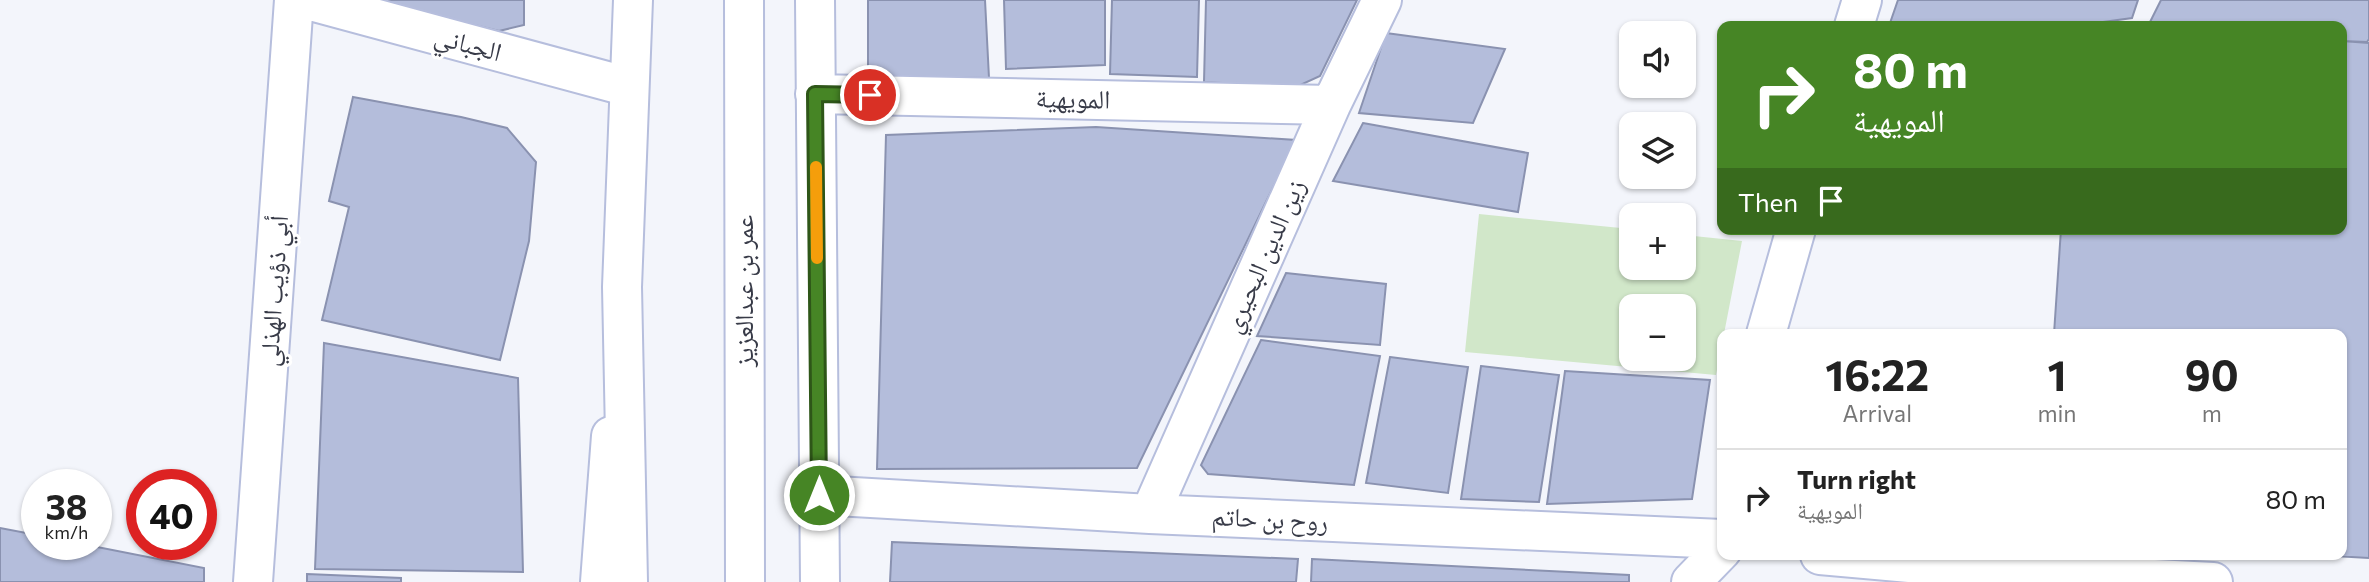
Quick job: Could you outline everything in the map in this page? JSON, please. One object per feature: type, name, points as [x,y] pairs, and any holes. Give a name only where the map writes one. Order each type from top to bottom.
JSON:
[{"type":"street","name":"أبي ذؤيب الهذلي","points":[[253,582],[294,0]]},
{"type":"street","name":"الجباني","points":[[307,0],[629,87]]},
{"type":"street","points":[[600,582],[622,287],[633,0]]},
{"type":"street","name":"عمر بن عبدالعزيز","points":[[744,0],[745,582]]},
{"type":"street","points":[[815,0],[820,582]]},
{"type":"street","name":"زين الدين البحيري","points":[[1150,514],[1331,105],[1382,0]]},
{"type":"street","points":[[1856,21],[1862,0]]},
{"type":"street","name":"المويهية","points":[[815,94],[1331,105]]},
{"type":"street","points":[[1767,329],[1794,235]]},
{"type":"street","points":[[622,287],[628,582]]},
{"type":"street","name":"روح بن حاتم","points":[[819,495],[1150,514],[1717,539]]},
{"type":"street","points":[[1691,582],[1717,555]]},
{"type":"street","points":[[1860,560],[1997,577],[2213,582]]},
{"type":"green space","points":[[1479,214],[1619,228],[1619,280],[1696,280],[1696,236],[1742,241],[1725,329],[1717,329],[1716,375],[1672,371],[1696,371],[1696,294],[1619,294],[1619,366],[1465,352]]},
{"type":"building","points":[[372,0],[524,0],[524,25],[499,31]]},
{"type":"building","points":[[868,0],[985,0],[989,78],[868,76]]},
{"type":"building","points":[[1004,0],[1105,0],[1105,65],[1006,69]]},
{"type":"building","points":[[1112,0],[1199,0],[1197,77],[1110,74]]},
{"type":"building","points":[[1206,0],[1357,0],[1320,76],[1296,87],[1204,82]]},
{"type":"building","points":[[1898,0],[2138,0],[2132,18],[2110,21],[1891,21]]},
{"type":"building","points":[[2161,0],[2369,0],[2367,42],[2347,41],[2347,21],[2150,21]]},
{"type":"building","points":[[1386,33],[1505,49],[1473,123],[1359,113]]},
{"type":"building","points":[[2347,41],[2369,43],[2369,558],[2347,557],[2347,329],[2054,329],[2061,235],[2347,235]]},
{"type":"building","points":[[353,97],[507,128],[536,162],[529,241],[500,360],[322,320],[349,207],[329,201]]},
{"type":"building","points":[[1363,123],[1528,153],[1518,212],[1333,181]]},
{"type":"building","points":[[1096,127],[1296,140],[1137,468],[877,469],[886,135]]},
{"type":"building","points":[[1286,273],[1386,284],[1380,345],[1257,336]]},
{"type":"building","points":[[1261,340],[1380,356],[1354,485],[1208,474],[1201,465]]},
{"type":"building","points":[[324,343],[518,378],[523,572],[315,569]]},
{"type":"building","points":[[1390,357],[1468,367],[1448,493],[1366,483]]},
{"type":"building","points":[[1481,366],[1559,375],[1539,502],[1461,499]]},
{"type":"building","points":[[1565,371],[1710,380],[1692,499],[1547,504]]},
{"type":"building","points":[[0,528],[21,532],[21,560],[112,560],[112,550],[126,553],[126,560],[163,560],[204,568],[204,582],[0,582]]},
{"type":"building","points":[[892,542],[1298,559],[1296,582],[890,582]]},
{"type":"building","points":[[1312,559],[1629,575],[1629,582],[1311,582]]},
{"type":"building","points":[[307,574],[401,578],[401,582],[307,582]]},
{"type":"slow traffic","points":[[816,167],[817,258]]},
{"type":"route","points":[[819,495],[815,94],[870,95]]}]
